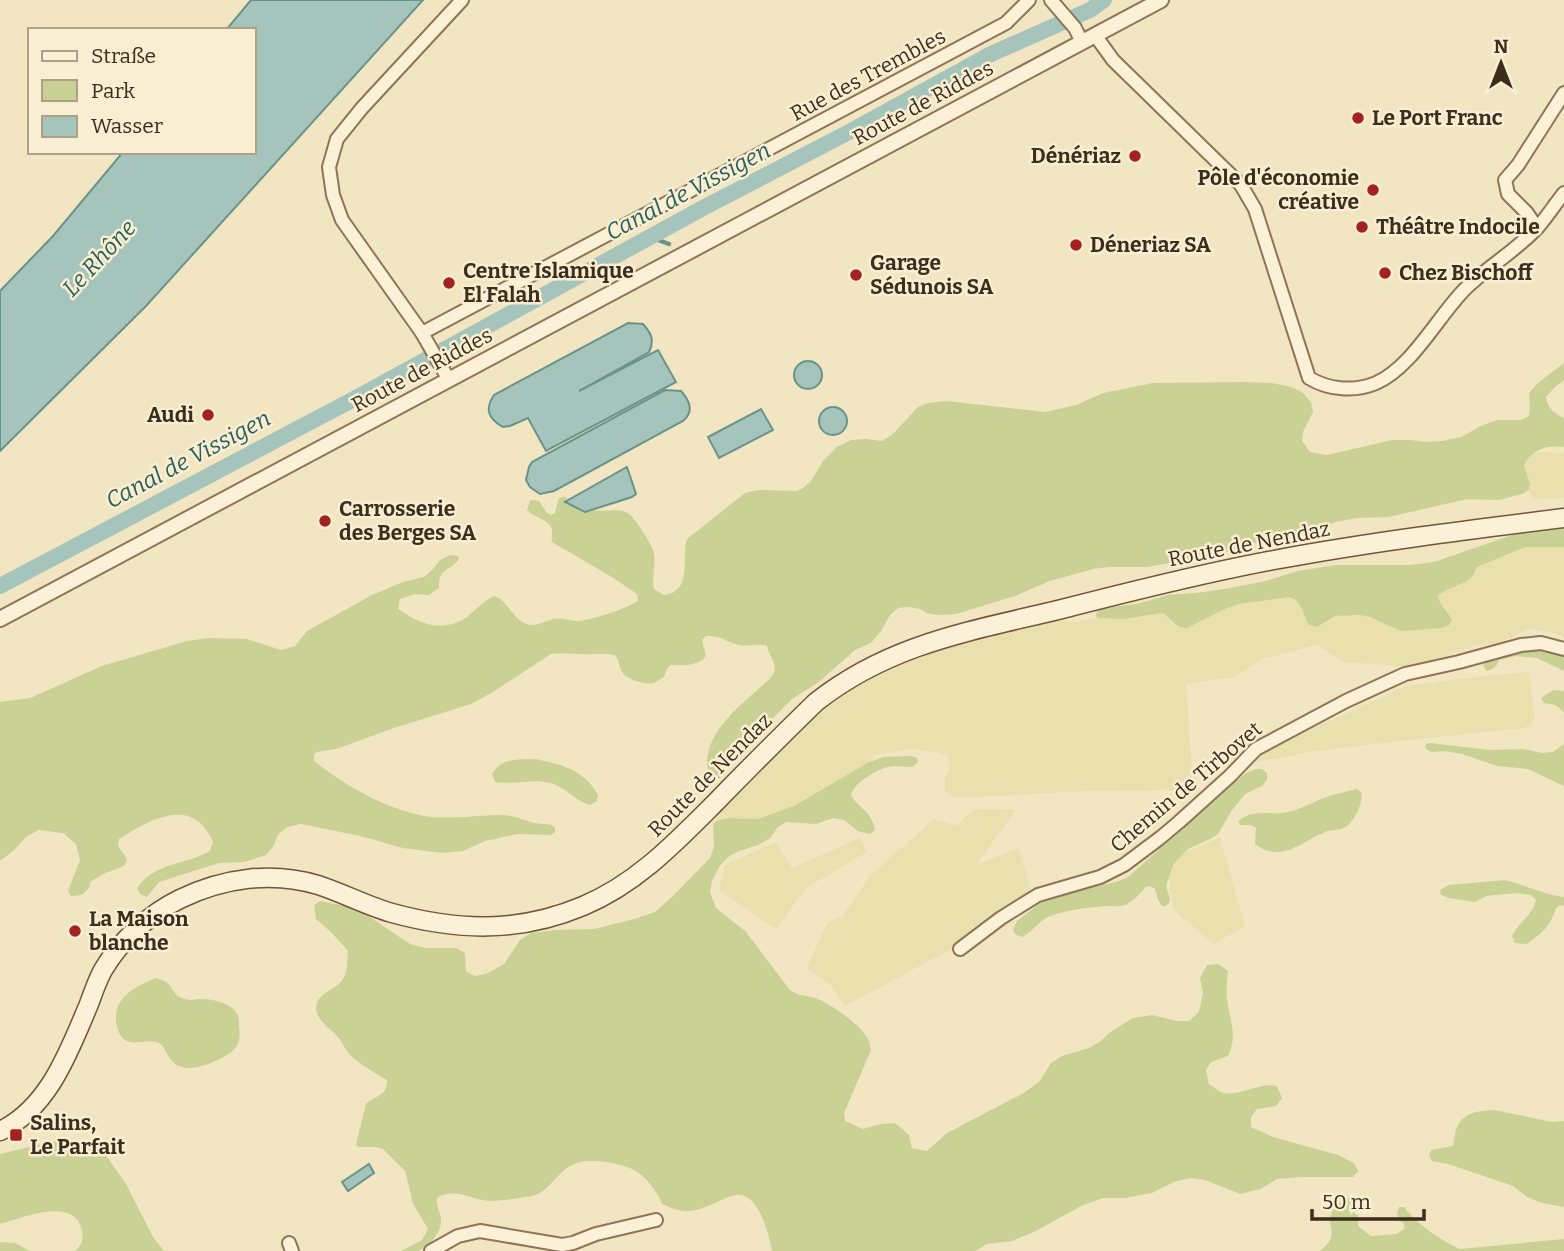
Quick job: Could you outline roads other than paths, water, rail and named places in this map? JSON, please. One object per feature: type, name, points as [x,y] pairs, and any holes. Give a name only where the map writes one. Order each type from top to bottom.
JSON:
[{"type":"main road","name":"Route de Nendaz","points":[[0,1131],[19,1119],[49,1087],[61,1068],[100,975],[120,948],[156,913],[200,890],[223,882],[262,878],[299,880],[389,912],[437,924],[472,927],[511,925],[556,916],[610,893],[636,877],[675,843],[816,702],[859,672],[892,656],[974,630],[1252,564],[1564,518]]},
{"type":"street","points":[[449,380],[422,333],[342,220],[333,195],[329,167],[337,139],[362,108],[462,0]]},
{"type":"street","name":"Rue des Trembles","points":[[422,333],[1006,23],[1029,0]]},
{"type":"street","name":"Route de Riddes","points":[[0,619],[1161,0]]},
{"type":"street","points":[[1055,4],[1075,28],[1113,60],[1241,185],[1255,209],[1309,378],[1321,385],[1355,389],[1375,384],[1387,377],[1408,359],[1463,292],[1537,228],[1564,193]]},
{"type":"street","points":[[1537,228],[1527,213],[1508,194],[1506,180],[1564,93]]},
{"type":"street","name":"Chemin de Tirbovet","points":[[960,949],[1011,911],[1038,895],[1100,877],[1124,865],[1179,822],[1256,749],[1346,701],[1405,674],[1521,645],[1541,643],[1564,649]]},
{"type":"street","points":[[431,1251],[458,1236],[480,1231],[562,1245],[656,1220]]},
{"type":"water","name":"Le Rhône","points":[[251,0],[423,0],[146,306],[0,451],[0,291],[53,236],[121,154],[256,154],[256,28],[228,28]]},
{"type":"water","points":[[628,323],[643,324],[648,330],[652,340],[649,352],[579,391],[658,350],[676,382],[546,451],[528,418],[503,427],[491,417],[489,405],[494,395]]},
{"type":"water","points":[[808,361],[818,365],[822,375],[818,385],[808,389],[798,385],[794,375],[798,365]]},
{"type":"water","points":[[665,390],[681,391],[686,398],[690,409],[683,421],[554,491],[540,494],[530,487],[526,480],[532,462]]},
{"type":"water","points":[[833,407],[843,411],[847,421],[843,431],[833,435],[823,431],[819,421],[823,411]]},
{"type":"water","points":[[761,409],[773,430],[719,458],[708,437]]},
{"type":"water","points":[[627,467],[636,494],[632,497],[585,512],[565,502]]},
{"type":"water","points":[[369,1164],[374,1173],[348,1191],[342,1182]]},
{"type":"waterway","name":"Canal de Vissigen","points":[[0,586],[354,399],[991,54],[1090,10],[1104,0]]},
{"type":"waterway","points":[[650,237],[669,244]]},
{"type":"place","name":"Le Port Franc","points":[[1358,118]]},
{"type":"place","name":"Dénériaz","points":[[1135,156]]},
{"type":"place","name":"Pôle d'économie créative","points":[[1373,190]]},
{"type":"place","name":"Théâtre Indocile","points":[[1362,227]]},
{"type":"place","name":"Déneriaz SA","points":[[1076,245]]},
{"type":"place","name":"Chez Bischoff","points":[[1385,273]]},
{"type":"place","name":"Garage Sédunois SA","points":[[856,275]]},
{"type":"place","name":"Centre Islamique El Falah","points":[[449,283]]},
{"type":"place","name":"Audi","points":[[208,415]]},
{"type":"place","name":"Carrosserie des Berges SA","points":[[325,521]]},
{"type":"place","name":"La Maison blanche","points":[[75,931]]},
{"type":"place","name":"Salins, Le Parfait","points":[[16,1135]]}]
